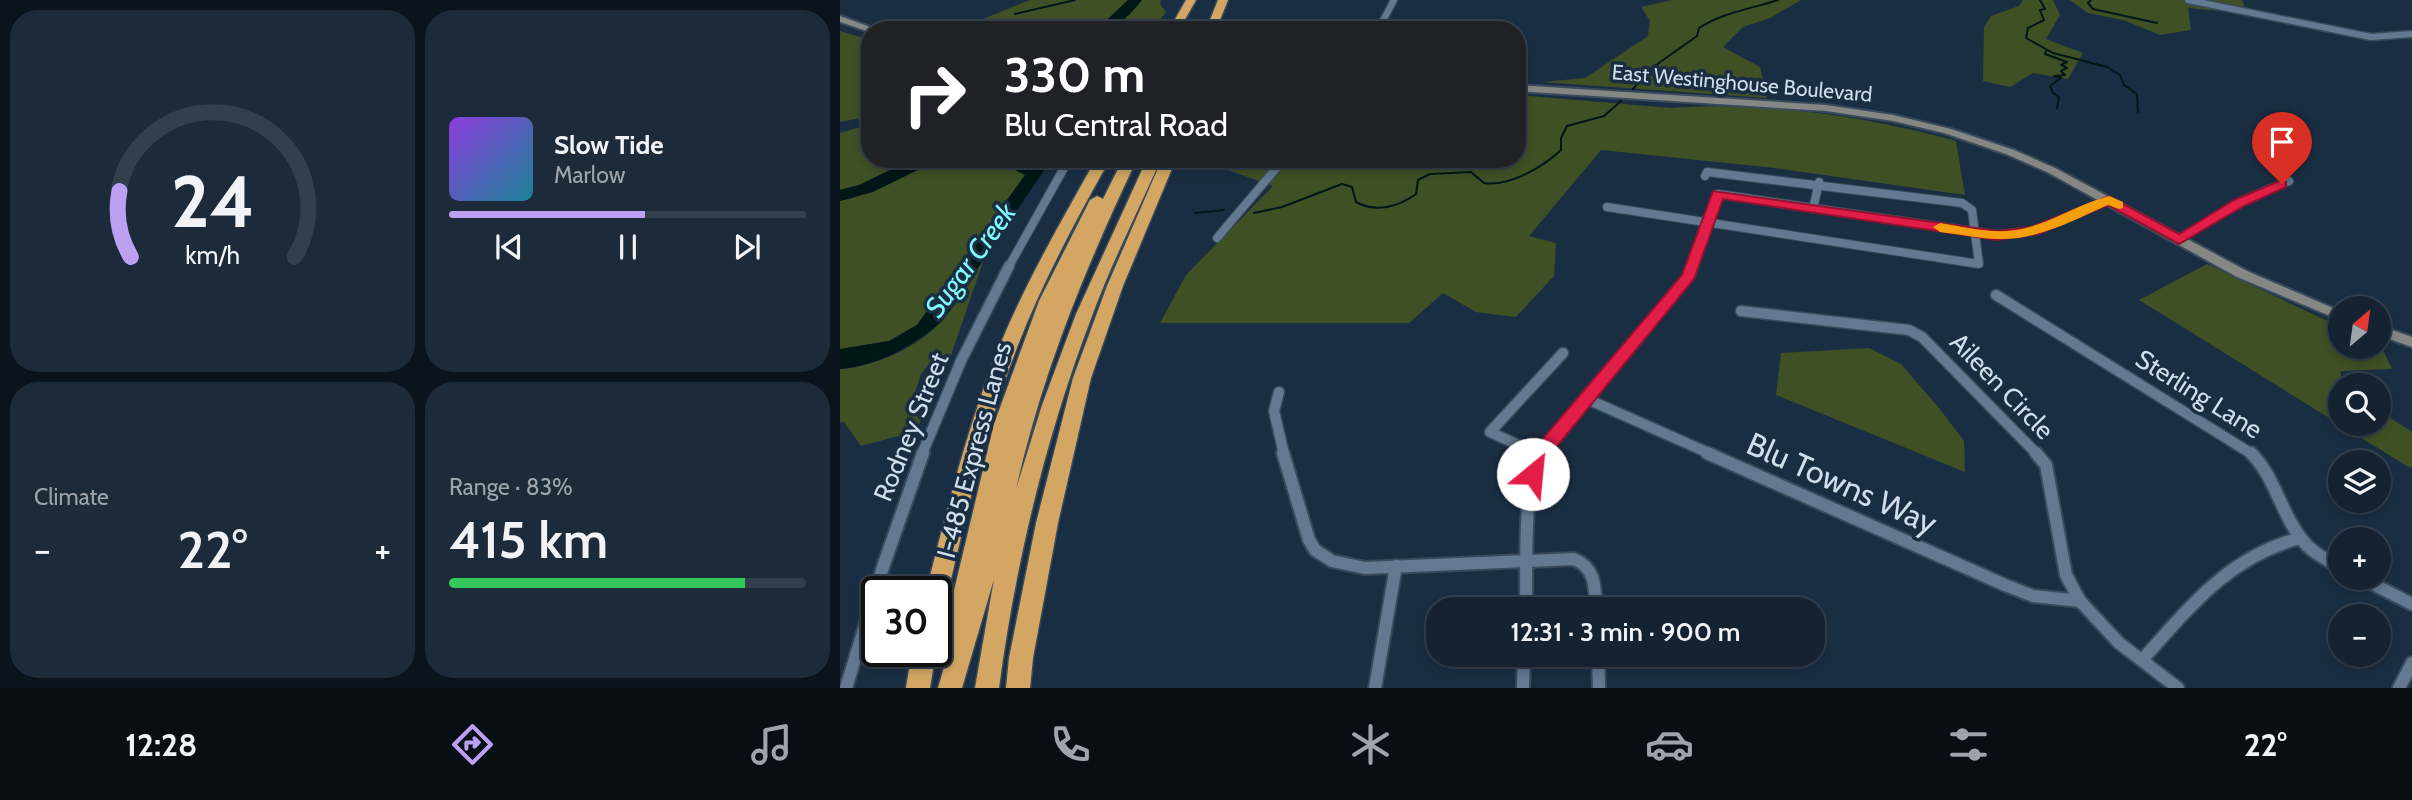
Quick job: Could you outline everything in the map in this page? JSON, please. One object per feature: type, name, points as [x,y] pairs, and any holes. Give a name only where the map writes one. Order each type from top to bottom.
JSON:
[{"type":"highway","points":[[1179,21],[1191,0]]},
{"type":"highway","points":[[1188,21],[1199,0]]},
{"type":"highway","points":[[1226,21],[1234,0]]},
{"type":"highway","points":[[1215,21],[1222,2]]},
{"type":"highway","points":[[941,576],[958,507],[998,373],[1046,261],[1098,168]]},
{"type":"highway","name":"I-485 Express Lanes","points":[[949,688],[960,614],[1004,424],[1047,301],[1114,168]]},
{"type":"highway","points":[[949,688],[992,547],[1020,429],[1052,332],[1125,168]]},
{"type":"highway","points":[[1085,313],[1093,266],[1137,168]]},
{"type":"highway","points":[[987,688],[1006,564],[1043,429],[1085,313],[1150,168]]},
{"type":"highway","points":[[1018,688],[1021,658],[1047,523],[1082,378],[1115,286],[1165,168]]},
{"type":"highway","points":[[1046,261],[1047,301]]},
{"type":"highway","points":[[918,688],[921,667]]},
{"type":"main road","points":[[840,19],[861,27]]},
{"type":"main road","name":"East Westinghouse Boulevard","points":[[1526,89],[1807,106],[1880,116],[1947,131],[2010,152],[2109,200],[2242,274],[2328,311]]},
{"type":"main road","points":[[2391,335],[2412,342]]},
{"type":"street","points":[[1383,21],[1394,0]]},
{"type":"street","points":[[2188,0],[2350,33],[2382,37],[2412,34]]},
{"type":"street","name":"Rodney Street","points":[[846,688],[879,574],[931,432],[994,293],[1064,168]]},
{"type":"street","points":[[1217,238],[1276,168]]},
{"type":"street","points":[[1606,207],[1979,264],[1972,211],[1962,204],[1818,183],[1707,172],[1705,176]]},
{"type":"street","points":[[2179,239],[2246,199],[2289,181]]},
{"type":"street","points":[[1813,209],[1818,183]]},
{"type":"street","points":[[1525,597],[1530,488],[1536,460],[1689,276],[1718,194],[1997,235],[2033,231],[2109,200]]},
{"type":"street","name":"Sterling Lane","points":[[1996,295],[2250,452],[2271,476],[2300,538],[2328,560]]},
{"type":"street","name":"Aileen Circle","points":[[1741,312],[1890,326],[1909,330],[1922,337],[2028,443],[2046,465],[2064,565],[2080,601],[2102,627],[2178,688]]},
{"type":"street","points":[[1540,455],[1490,432],[1563,353]]},
{"type":"street","points":[[1279,392],[1274,411],[1310,543],[1321,555],[1345,566],[1571,558],[1586,564],[1595,579],[1596,597]]},
{"type":"street","name":"Blu Towns Way","points":[[1587,399],[2005,585],[2032,596],[2080,601]]},
{"type":"street","points":[[2142,660],[2209,587],[2237,565],[2266,546],[2300,538]]},
{"type":"street","points":[[1375,688],[1396,566]]},
{"type":"street","points":[[2385,590],[2412,604]]},
{"type":"street","points":[[2399,688],[2412,663]]},
{"type":"street","points":[[1523,688],[1524,667]]},
{"type":"street","points":[[1598,667],[1599,688]]},
{"type":"green space","points":[[1030,0],[1128,0],[1103,21],[978,21]]},
{"type":"green space","points":[[1142,0],[1161,0],[1160,4],[1166,12],[1159,21],[1122,21]]},
{"type":"green space","points":[[1672,0],[1801,0],[1770,18],[1743,27],[1723,47],[1760,67],[1767,98],[1542,82],[1585,78],[1648,36],[1650,21],[1641,7]]},
{"type":"green space","points":[[2023,0],[2053,0],[2060,15],[2046,39],[2083,53],[2068,79],[2033,73],[2010,87],[1983,81],[1984,27],[1991,16],[2019,6]]},
{"type":"green space","points":[[2070,0],[2242,0],[2245,9],[2220,11],[2188,8],[2191,30],[2160,35],[2123,20],[2088,13]]},
{"type":"green space","points":[[840,31],[861,37],[861,118],[840,122]]},
{"type":"green space","points":[[1526,96],[1671,108],[1707,106],[1779,109],[1886,124],[1956,141],[1965,195],[1775,168],[1601,150],[1529,236],[1556,243],[1554,276],[1516,317],[1476,312],[1443,293],[1409,323],[1160,323],[1186,275],[1273,186],[1223,168],[1526,168]]},
{"type":"green space","points":[[861,127],[861,168],[894,168],[859,185],[840,190],[840,133]]},
{"type":"green space","points":[[920,168],[1002,168],[1025,175],[917,325],[889,341],[840,349],[840,201],[853,198]]},
{"type":"green space","points":[[984,259],[951,355],[931,362],[921,374],[915,392],[922,416],[917,431],[861,446],[844,422],[840,422],[840,369],[881,360],[921,339],[948,314]]},
{"type":"green space","points":[[2207,264],[2328,321],[2328,359],[2387,359],[2392,369],[2328,373],[2328,417],[2139,300]]},
{"type":"green space","points":[[1869,348],[1901,364],[1939,408],[1964,441],[1965,472],[1776,395],[1781,353]]},
{"type":"green space","points":[[2391,418],[2412,432],[2410,468],[2391,456],[2391,450],[2381,450],[2358,436],[2391,436]]},
{"type":"water","points":[[1128,0],[1142,0],[1122,21],[1103,21]]},
{"type":"water","points":[[894,168],[922,168],[873,192],[840,201],[840,190],[859,185]]},
{"type":"water","name":"Sugar Creek","points":[[1004,168],[1045,169],[942,321],[895,353],[868,364],[840,369],[840,349],[889,341],[917,325],[1025,175]]},
{"type":"waterway","points":[[1015,14],[1075,0]]},
{"type":"waterway","points":[[1633,89],[1649,70],[1697,36],[1699,28],[1728,14],[1778,0]]},
{"type":"waterway","points":[[2040,0],[2045,9],[2040,10],[2044,20],[2028,28],[2026,38],[2053,53],[2107,67],[2120,75],[2124,85],[2137,94],[2138,112]]},
{"type":"waterway","points":[[2091,0],[2088,3],[2093,9],[2157,23]]},
{"type":"waterway","points":[[2046,51],[2045,54],[2067,62],[2061,65],[2067,68],[2061,71],[2065,75],[2054,76],[2061,78],[2050,86],[2053,93],[2059,97],[2057,108]]},
{"type":"waterway","points":[[1254,213],[1282,207],[1342,184],[1352,187],[1356,202],[1379,208],[1402,202],[1416,194],[1418,180],[1430,174],[1471,172],[1484,183],[1515,179],[1545,163],[1561,150],[1561,138],[1567,126],[1604,116],[1621,101]]},
{"type":"waterway","points":[[1195,213],[1224,210]]},
{"type":"slow traffic","points":[[1940,227],[1997,235],[2017,234],[2050,225],[2109,200],[2119,205]]},
{"type":"route","points":[[1533,474],[1536,460],[1689,276],[1718,194],[1997,235],[2033,231],[2109,200],[2179,239],[2239,203],[2282,184]]}]
